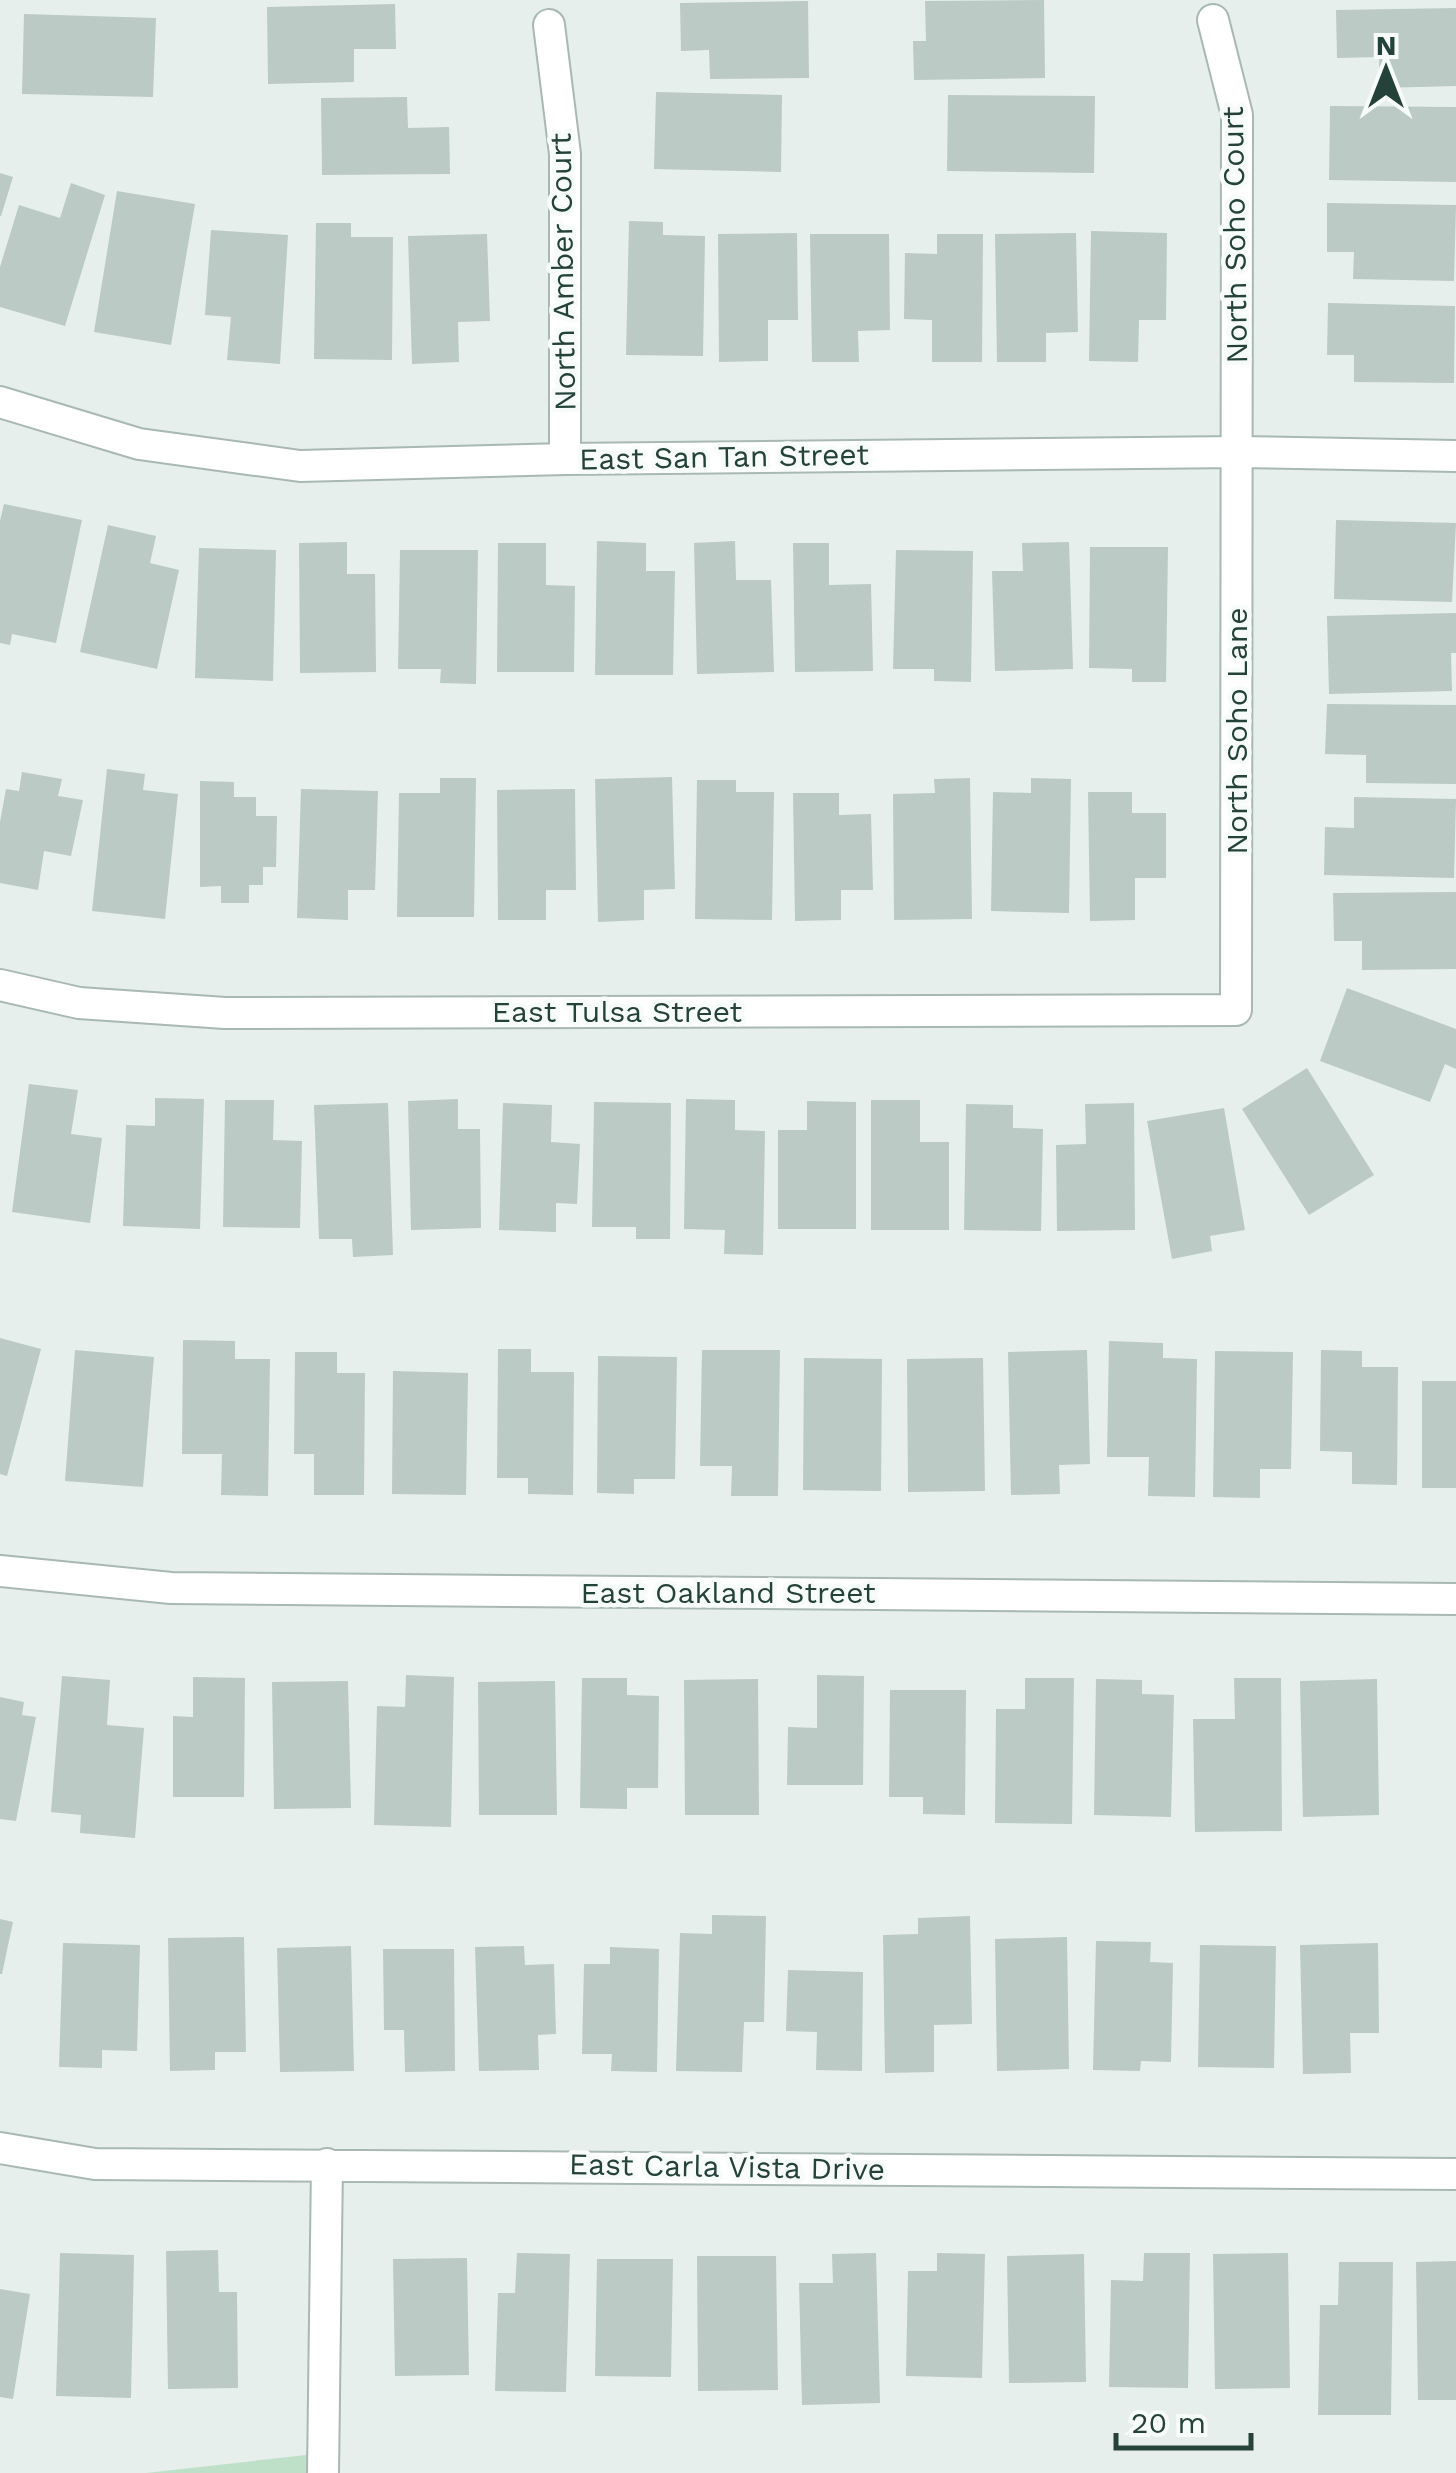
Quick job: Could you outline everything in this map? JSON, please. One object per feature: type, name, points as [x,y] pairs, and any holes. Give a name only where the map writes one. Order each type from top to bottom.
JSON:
[{"type":"street","name":"North Soho Court","points":[[1213,20],[1237,115],[1238,452]]},
{"type":"street","name":"North Amber Court","points":[[549,26],[565,154],[565,459]]},
{"type":"street","name":"East San Tan Street","points":[[0,402],[139,444],[300,466],[565,459],[1238,452],[1456,456]]},
{"type":"street","name":"North Soho Lane","points":[[1236,1010],[1238,452]]},
{"type":"street","name":"East Tulsa Street","points":[[0,986],[79,1003],[225,1013],[1236,1010]]},
{"type":"street","name":"East Oakland Street","points":[[0,1571],[171,1588],[1456,1599]]},
{"type":"street","name":"East Carla Vista Drive","points":[[0,2148],[96,2164],[1456,2174]]},
{"type":"street","points":[[324,2473],[328,2164]]},
{"type":"green space","points":[[324,2453],[323,2473],[146,2473]]},
{"type":"building","points":[[1044,0],[1045,78],[914,80],[913,41],[926,41],[925,1]]},
{"type":"building","points":[[808,1],[809,78],[710,79],[709,50],[681,51],[680,3]]},
{"type":"building","points":[[395,4],[396,49],[354,49],[354,82],[268,84],[267,7]]},
{"type":"building","points":[[1456,8],[1456,86],[1380,88],[1379,57],[1337,58],[1336,10]]},
{"type":"building","points":[[24,14],[156,18],[153,97],[22,94]]},
{"type":"building","points":[[656,92],[782,95],[781,172],[654,169]]},
{"type":"building","points":[[948,95],[1095,96],[1094,173],[947,171]]},
{"type":"building","points":[[407,97],[408,128],[449,127],[450,174],[322,175],[321,98]]},
{"type":"building","points":[[1330,106],[1456,107],[1456,182],[1329,180]]},
{"type":"building","points":[[0,173],[13,177],[1,216],[0,216]]},
{"type":"building","points":[[71,183],[105,195],[65,326],[0,307],[0,267],[19,205],[60,218]]},
{"type":"building","points":[[117,191],[195,204],[171,345],[94,332]]},
{"type":"building","points":[[1327,203],[1456,205],[1454,281],[1353,279],[1354,252],[1327,252]]},
{"type":"building","points":[[629,221],[663,222],[663,235],[705,236],[703,356],[626,355]]},
{"type":"building","points":[[316,223],[351,223],[351,237],[393,237],[392,360],[314,359]]},
{"type":"building","points":[[211,230],[288,235],[280,364],[227,360],[231,317],[205,315]]},
{"type":"building","points":[[1091,231],[1167,233],[1166,320],[1139,320],[1138,362],[1089,361]]},
{"type":"building","points":[[797,233],[798,320],[768,320],[768,361],[719,362],[718,234]]},
{"type":"building","points":[[1076,233],[1078,332],[1046,333],[1046,362],[997,362],[995,234]]},
{"type":"building","points":[[487,234],[490,321],[458,322],[459,362],[412,364],[408,236]]},
{"type":"building","points":[[810,234],[889,234],[890,330],[858,331],[859,362],[812,362]]},
{"type":"building","points":[[937,234],[983,234],[982,362],[932,362],[932,320],[904,319],[905,253],[937,254]]},
{"type":"building","points":[[1328,303],[1455,306],[1454,383],[1354,382],[1354,355],[1327,355]]},
{"type":"building","points":[[4,504],[82,520],[56,643],[12,634],[10,645],[0,643],[0,521]]},
{"type":"building","points":[[1336,520],[1456,523],[1452,602],[1334,599]]},
{"type":"building","points":[[108,525],[156,536],[150,563],[179,570],[157,669],[80,652]]},
{"type":"building","points":[[597,541],[646,543],[646,571],[675,571],[673,675],[595,675]]},
{"type":"building","points":[[735,541],[736,580],[771,580],[774,672],[697,674],[694,543]]},
{"type":"building","points":[[347,542],[347,574],[375,574],[376,672],[300,673],[299,543]]},
{"type":"building","points":[[1069,542],[1073,669],[995,671],[992,571],[1023,571],[1022,543]]},
{"type":"building","points":[[498,543],[546,543],[546,585],[575,586],[574,672],[497,672]]},
{"type":"building","points":[[793,543],[829,543],[829,585],[871,584],[873,671],[795,672]]},
{"type":"building","points":[[1090,547],[1168,547],[1166,682],[1132,682],[1132,669],[1089,668]]},
{"type":"building","points":[[199,548],[276,550],[273,681],[195,678]]},
{"type":"building","points":[[400,550],[478,550],[476,684],[440,683],[441,669],[398,669]]},
{"type":"building","points":[[896,550],[973,551],[971,682],[934,681],[934,669],[893,669]]},
{"type":"building","points":[[1456,613],[1452,691],[1329,694],[1327,616]]},
{"type":"building","points":[[1327,704],[1456,705],[1456,784],[1366,783],[1366,755],[1325,754]]},
{"type":"building","points":[[107,769],[145,774],[143,790],[178,794],[165,919],[92,911]]},
{"type":"building","points":[[22,772],[62,779],[58,796],[83,800],[71,856],[44,851],[38,890],[0,883],[0,822],[6,789],[19,791]]},
{"type":"building","points":[[672,777],[675,889],[644,890],[644,920],[598,922],[595,779]]},
{"type":"building","points":[[440,778],[476,778],[474,917],[397,917],[399,793],[440,793]]},
{"type":"building","points":[[970,778],[972,919],[894,920],[893,794],[935,793],[934,779]]},
{"type":"building","points":[[1031,778],[1071,779],[1069,913],[991,911],[993,792],[1031,793]]},
{"type":"building","points":[[697,780],[736,780],[736,792],[774,792],[772,920],[695,919]]},
{"type":"building","points":[[200,781],[234,782],[234,797],[256,797],[256,816],[277,816],[276,867],[263,867],[263,885],[249,885],[249,903],[221,903],[221,886],[200,887]]},
{"type":"building","points":[[301,789],[378,791],[375,890],[348,890],[348,920],[297,918]]},
{"type":"building","points":[[575,789],[576,890],[546,890],[546,920],[498,920],[497,790]]},
{"type":"building","points":[[1088,792],[1132,792],[1132,813],[1166,813],[1166,878],[1135,878],[1135,920],[1090,921]]},
{"type":"building","points":[[793,793],[839,793],[839,815],[871,814],[873,890],[841,890],[841,920],[795,921]]},
{"type":"building","points":[[1354,797],[1456,799],[1454,878],[1324,875],[1325,827],[1354,828]]},
{"type":"building","points":[[1456,892],[1456,969],[1362,970],[1362,941],[1334,941],[1333,893]]},
{"type":"building","points":[[1347,988],[1456,1029],[1456,1069],[1445,1064],[1430,1102],[1320,1061]]},
{"type":"building","points":[[1307,1068],[1374,1175],[1309,1215],[1242,1109]]},
{"type":"building","points":[[29,1084],[78,1090],[71,1134],[102,1138],[90,1223],[12,1212]]},
{"type":"building","points":[[155,1098],[204,1099],[200,1229],[123,1226],[126,1125],[155,1126]]},
{"type":"building","points":[[458,1099],[458,1129],[480,1129],[481,1228],[411,1230],[408,1101]]},
{"type":"building","points":[[686,1099],[735,1100],[735,1130],[765,1131],[763,1255],[724,1254],[725,1230],[684,1229]]},
{"type":"building","points":[[225,1100],[274,1100],[273,1140],[302,1141],[300,1228],[223,1227]]},
{"type":"building","points":[[871,1100],[920,1100],[920,1142],[949,1142],[949,1230],[871,1230]]},
{"type":"building","points":[[807,1101],[856,1102],[856,1229],[778,1229],[778,1130],[807,1130]]},
{"type":"building","points":[[594,1102],[671,1103],[670,1239],[636,1239],[636,1227],[592,1227]]},
{"type":"building","points":[[388,1103],[393,1255],[353,1257],[352,1239],[319,1239],[314,1105]]},
{"type":"building","points":[[503,1103],[552,1105],[551,1142],[580,1144],[577,1204],[556,1203],[556,1232],[499,1230]]},
{"type":"building","points":[[1134,1103],[1135,1230],[1057,1231],[1056,1145],[1086,1144],[1085,1104]]},
{"type":"building","points":[[966,1104],[1013,1105],[1013,1128],[1043,1129],[1041,1231],[964,1230]]},
{"type":"building","points":[[1224,1108],[1245,1230],[1210,1236],[1212,1251],[1172,1259],[1147,1121]]},
{"type":"building","points":[[0,1338],[41,1349],[7,1476],[0,1474]]},
{"type":"building","points":[[183,1340],[235,1341],[235,1359],[270,1359],[268,1496],[221,1495],[222,1454],[182,1454]]},
{"type":"building","points":[[1109,1341],[1163,1343],[1163,1358],[1197,1359],[1195,1497],[1148,1496],[1149,1457],[1107,1457]]},
{"type":"building","points":[[498,1349],[531,1349],[531,1372],[574,1372],[573,1495],[528,1494],[528,1478],[497,1478]]},
{"type":"building","points":[[75,1350],[154,1357],[143,1487],[65,1481]]},
{"type":"building","points":[[702,1350],[780,1350],[778,1496],[731,1496],[732,1466],[700,1466]]},
{"type":"building","points":[[1087,1350],[1090,1464],[1059,1465],[1060,1494],[1011,1495],[1008,1352]]},
{"type":"building","points":[[1321,1350],[1362,1351],[1362,1367],[1398,1367],[1397,1485],[1352,1484],[1352,1452],[1320,1451]]},
{"type":"building","points":[[1215,1351],[1293,1352],[1291,1469],[1260,1469],[1260,1498],[1213,1497]]},
{"type":"building","points":[[295,1352],[337,1352],[337,1373],[365,1373],[364,1495],[314,1495],[314,1454],[294,1454]]},
{"type":"building","points":[[598,1356],[677,1357],[675,1479],[634,1479],[634,1494],[597,1493]]},
{"type":"building","points":[[804,1358],[882,1359],[881,1491],[803,1490]]},
{"type":"building","points":[[983,1358],[985,1491],[908,1492],[907,1359]]},
{"type":"building","points":[[393,1371],[468,1373],[466,1495],[392,1494]]},
{"type":"building","points":[[1422,1381],[1456,1381],[1456,1488],[1422,1488]]},
{"type":"building","points":[[406,1675],[454,1677],[451,1827],[374,1825],[377,1706],[405,1707]]},
{"type":"building","points":[[817,1675],[864,1676],[863,1785],[787,1785],[788,1727],[817,1728]]},
{"type":"building","points":[[62,1676],[110,1680],[107,1725],[144,1728],[135,1838],[80,1833],[81,1815],[51,1812]]},
{"type":"building","points":[[193,1677],[245,1678],[244,1797],[173,1797],[173,1716],[193,1717]]},
{"type":"building","points":[[582,1678],[627,1678],[627,1695],[659,1696],[658,1788],[627,1788],[627,1809],[580,1808]]},
{"type":"building","points":[[1025,1678],[1074,1678],[1072,1824],[995,1823],[996,1709],[1025,1709]]},
{"type":"building","points":[[1234,1678],[1281,1678],[1282,1831],[1195,1832],[1193,1719],[1235,1719]]},
{"type":"building","points":[[758,1679],[759,1815],[685,1815],[684,1680]]},
{"type":"building","points":[[1096,1679],[1142,1680],[1142,1694],[1174,1695],[1171,1817],[1094,1815]]},
{"type":"building","points":[[1377,1679],[1379,1815],[1303,1817],[1300,1681]]},
{"type":"building","points":[[348,1681],[351,1808],[274,1809],[272,1682]]},
{"type":"building","points":[[555,1681],[557,1815],[479,1815],[478,1682]]},
{"type":"building","points":[[890,1690],[966,1690],[965,1815],[923,1814],[923,1797],[889,1797]]},
{"type":"building","points":[[0,1697],[24,1702],[22,1715],[36,1717],[16,1821],[0,1819]]},
{"type":"building","points":[[712,1915],[766,1916],[764,2022],[744,2022],[742,2072],[676,2071],[680,1933],[712,1934]]},
{"type":"building","points":[[970,1916],[972,2024],[934,2025],[934,2072],[885,2073],[883,1935],[918,1934],[918,1918]]},
{"type":"building","points":[[0,1919],[13,1922],[2,1974],[0,1974]]},
{"type":"building","points":[[244,1937],[246,2052],[215,2052],[215,2070],[170,2071],[168,1938]]},
{"type":"building","points":[[1067,1937],[1069,2069],[997,2071],[995,1939]]},
{"type":"building","points":[[1096,1941],[1151,1942],[1150,1962],[1173,1963],[1171,2062],[1141,2061],[1140,2071],[1093,2070]]},
{"type":"building","points":[[63,1943],[140,1945],[137,2051],[102,2050],[102,2068],[59,2067]]},
{"type":"building","points":[[1378,1943],[1379,2033],[1350,2033],[1351,2073],[1303,2074],[1300,1945]]},
{"type":"building","points":[[1200,1945],[1276,1946],[1274,2068],[1198,2067]]},
{"type":"building","points":[[351,1946],[354,2071],[280,2072],[277,1948]]},
{"type":"building","points":[[524,1946],[525,1965],[554,1964],[556,2034],[538,2035],[539,2070],[479,2071],[475,1947]]},
{"type":"building","points":[[610,1947],[659,1949],[657,2072],[611,2071],[612,2054],[582,2054],[584,1964],[610,1964]]},
{"type":"building","points":[[383,1949],[454,1949],[455,2071],[405,2072],[404,2030],[384,2030]]},
{"type":"building","points":[[788,1970],[863,1972],[862,2071],[816,2070],[817,2032],[786,2031]]},
{"type":"building","points":[[218,2250],[219,2292],[237,2292],[238,2388],[168,2389],[166,2251]]},
{"type":"building","points":[[60,2253],[134,2255],[131,2398],[56,2396]]},
{"type":"building","points":[[517,2253],[570,2254],[566,2392],[495,2391],[498,2293],[515,2293]]},
{"type":"building","points":[[876,2253],[880,2403],[802,2405],[799,2283],[833,2283],[832,2254]]},
{"type":"building","points":[[937,2253],[985,2254],[982,2378],[906,2376],[908,2271],[937,2271]]},
{"type":"building","points":[[1144,2253],[1190,2253],[1188,2388],[1109,2387],[1111,2280],[1143,2281]]},
{"type":"building","points":[[1288,2253],[1290,2388],[1215,2389],[1213,2254]]},
{"type":"building","points":[[1084,2254],[1086,2382],[1009,2383],[1007,2256]]},
{"type":"building","points":[[697,2256],[776,2256],[778,2390],[698,2391]]},
{"type":"building","points":[[467,2258],[469,2375],[395,2376],[393,2259]]},
{"type":"building","points":[[597,2259],[673,2259],[671,2377],[595,2376]]},
{"type":"building","points":[[1456,2261],[1456,2400],[1418,2400],[1416,2262]]},
{"type":"building","points":[[1339,2262],[1393,2262],[1391,2415],[1318,2415],[1320,2305],[1338,2305]]},
{"type":"building","points":[[0,2289],[30,2294],[13,2399],[0,2397]]}]
